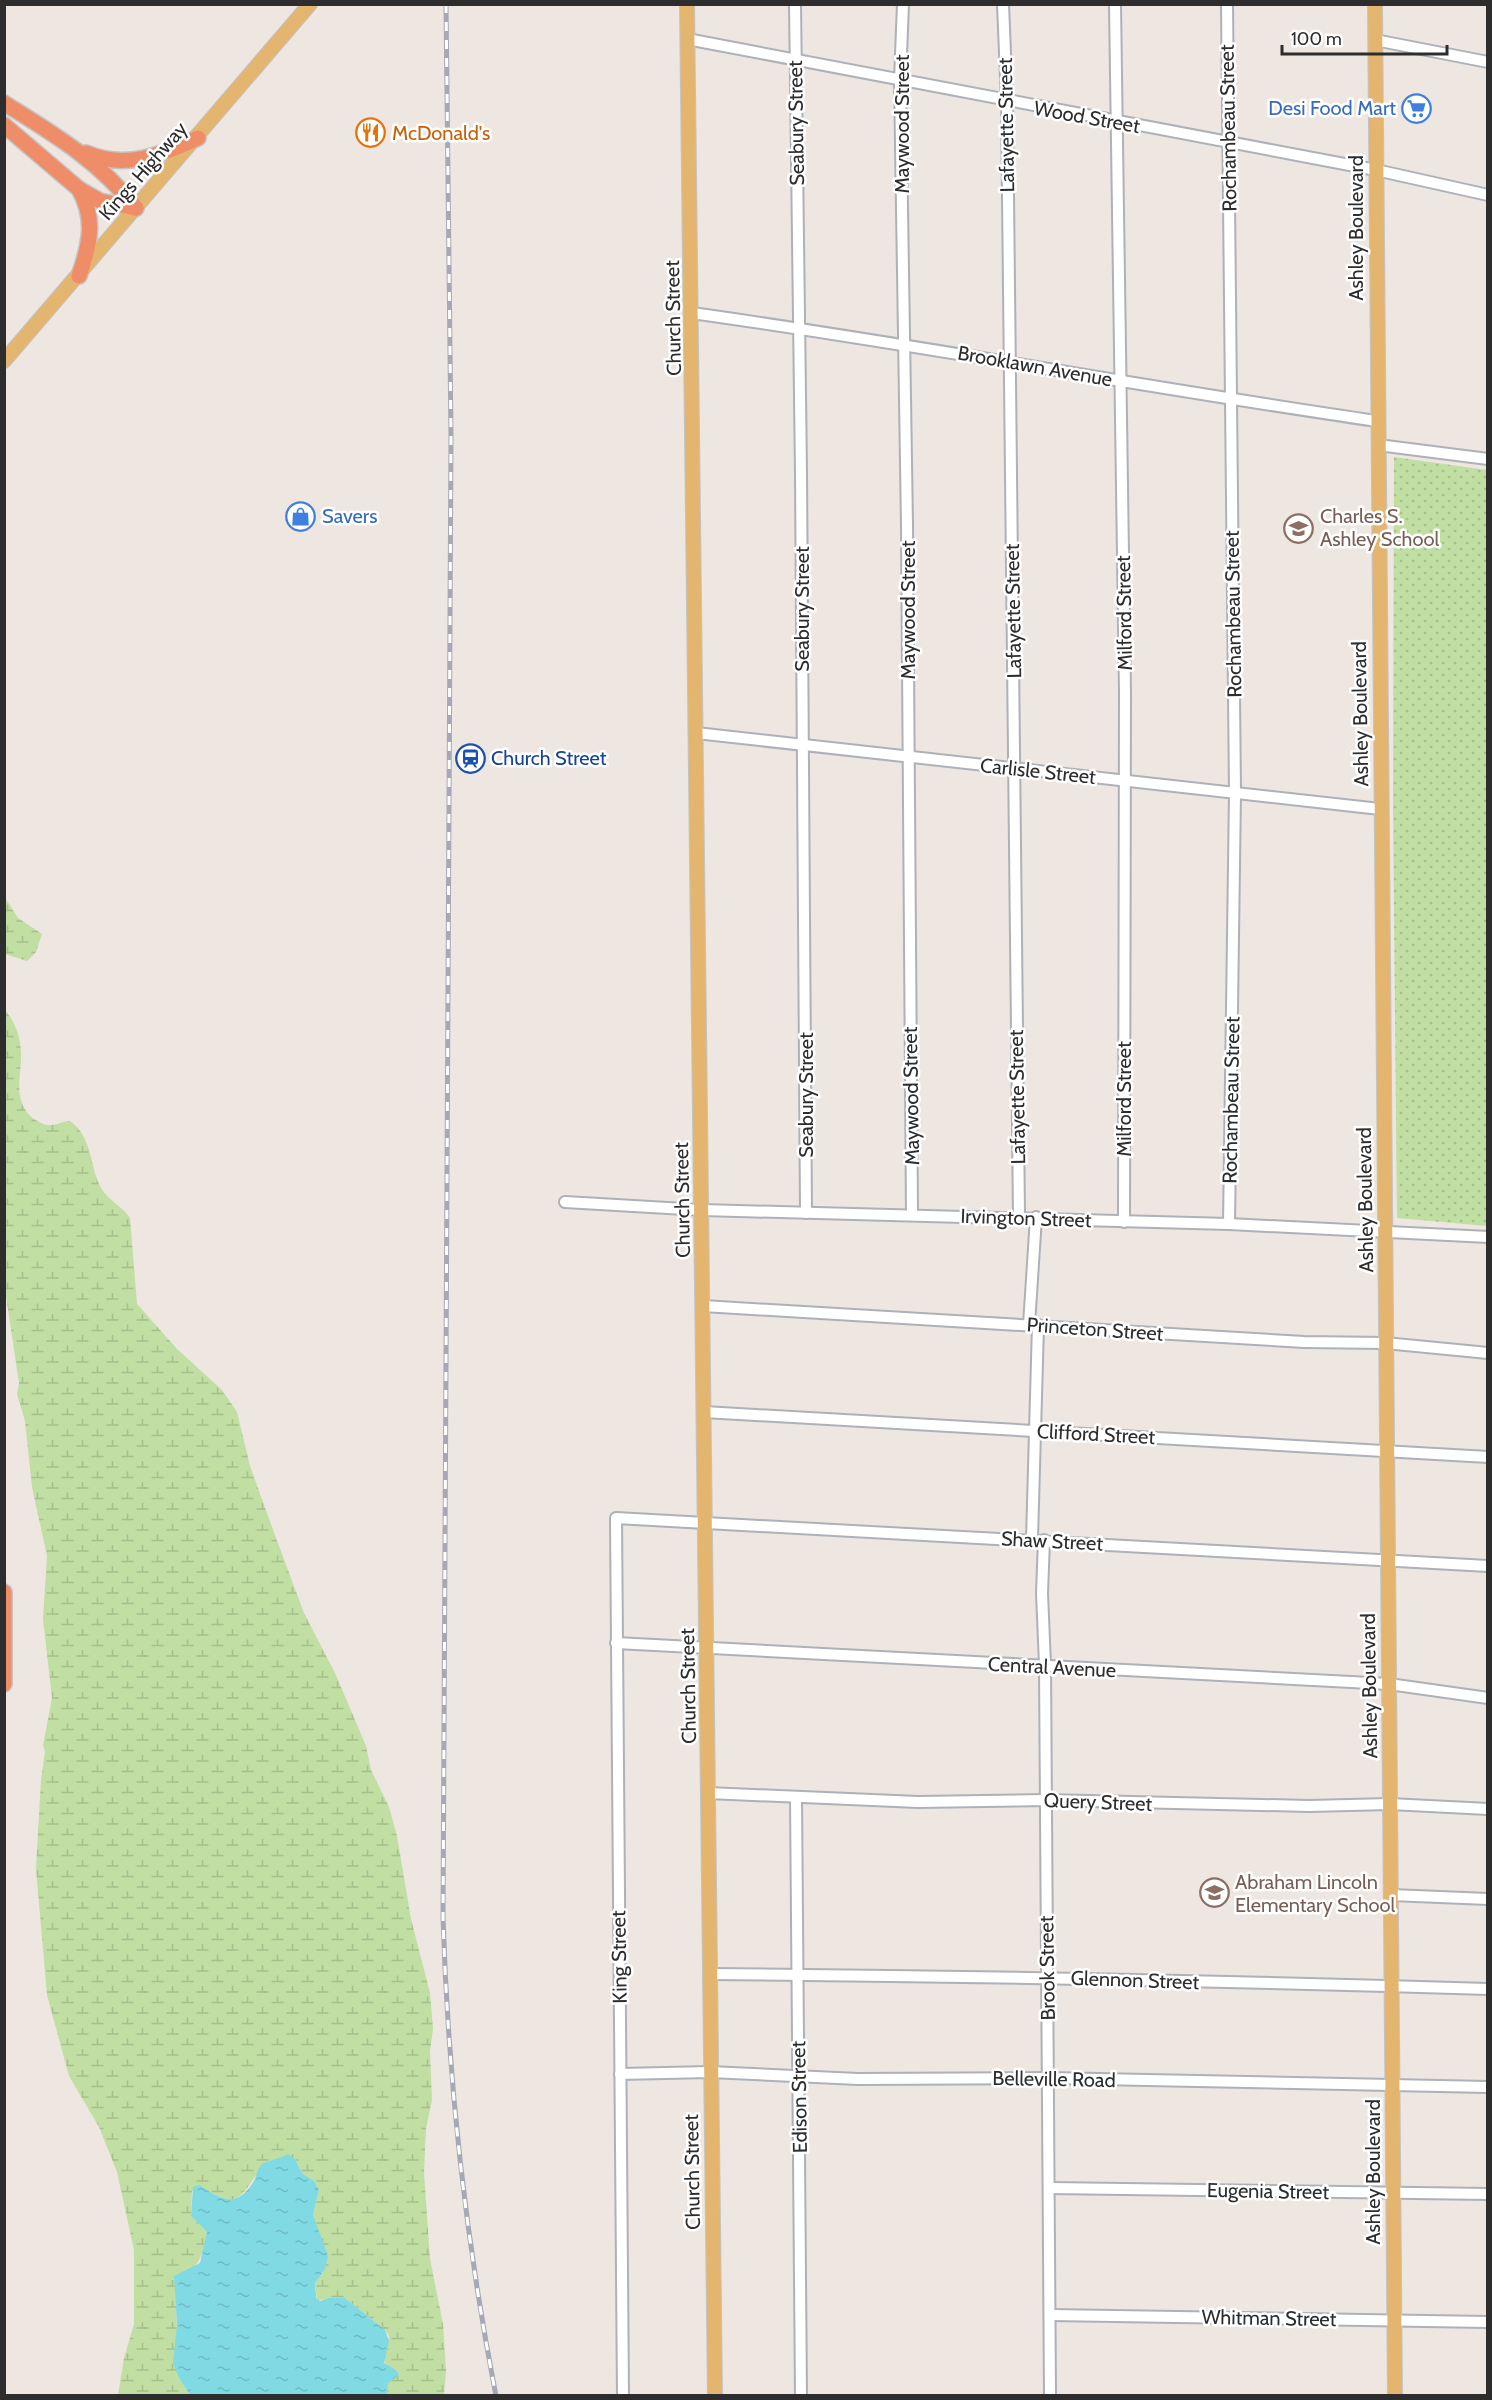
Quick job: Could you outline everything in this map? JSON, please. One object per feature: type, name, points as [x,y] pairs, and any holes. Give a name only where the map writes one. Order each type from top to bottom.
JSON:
[{"type":"highway","points":[[4,103],[78,150],[110,177],[136,208]]},
{"type":"highway","points":[[4,124],[79,189],[100,201],[136,208]]},
{"type":"highway","points":[[78,150],[112,160],[142,160],[198,138]]},
{"type":"highway","points":[[79,189],[87,205],[91,223],[89,245],[79,276]]},
{"type":"highway","points":[[4,1592],[4,1684]]},
{"type":"main road","name":"Kings Highway","points":[[4,361],[198,138],[310,4]]},
{"type":"main road","name":"Church Street","points":[[687,4],[715,2396]]},
{"type":"main road","name":"Ashley Boulevard","points":[[1375,4],[1386,1559],[1395,2396]]},
{"type":"street","name":"Seabury Street","points":[[795,4],[806,1213]]},
{"type":"street","name":"Maywood Street","points":[[903,4],[900,80],[909,757],[912,1215]]},
{"type":"street","name":"Lafayette Street","points":[[1003,4],[1007,102],[1019,1217]]},
{"type":"street","name":"Milford Street","points":[[1115,4],[1125,781],[1124,1222]]},
{"type":"street","name":"Rochambeau Street","points":[[1227,4],[1235,793],[1229,1224]]},
{"type":"street","name":"Wood Street","points":[[687,39],[1007,102],[1376,170],[1488,195]]},
{"type":"street","points":[[1375,40],[1488,62]]},
{"type":"street","name":"Brooklawn Avenue","points":[[692,313],[903,343],[1231,400],[1377,421]]},
{"type":"street","points":[[1378,446],[1488,459]]},
{"type":"street","name":"Carlisle Street","points":[[696,733],[1380,809]]},
{"type":"street","name":"Irvington Street","points":[[565,1202],[702,1210],[1036,1217],[1124,1222],[1229,1224],[1385,1230],[1488,1237]]},
{"type":"street","points":[[1032,1539],[1036,1217]]},
{"type":"street","name":"Princeton Street","points":[[703,1306],[1304,1342],[1385,1343],[1488,1353]]},
{"type":"street","name":"Clifford Street","points":[[704,1412],[1488,1457]]},
{"type":"street","name":"Shaw Street","points":[[616,1518],[1032,1539],[1488,1566]]},
{"type":"street","name":"King Street","points":[[616,1518],[623,2396]]},
{"type":"street","name":"Brook Street","points":[[1044,1540],[1042,1593],[1045,1665],[1050,2396]]},
{"type":"street","name":"Central Avenue","points":[[616,1642],[1389,1684],[1488,1698]]},
{"type":"street","name":"Query Street","points":[[708,1793],[918,1802],[1045,1800],[1309,1806],[1390,1804],[1488,1809]]},
{"type":"street","name":"Edison Street","points":[[796,1798],[801,2396]]},
{"type":"street","points":[[1391,1895],[1488,1899]]},
{"type":"street","name":"Glennon Street","points":[[710,1974],[944,1978],[1047,1977],[1488,1989]]},
{"type":"street","name":"Belleville Road","points":[[620,2074],[710,2072],[858,2079],[1048,2078],[1488,2087]]},
{"type":"street","name":"Eugenia Street","points":[[1049,2188],[1488,2194]]},
{"type":"street","name":"Whitman Street","points":[[1050,2315],[1488,2322]]},
{"type":"green space","points":[[1394,457],[1487,470],[1487,1226],[1397,1218],[1393,807]]},
{"type":"green space","points":[[4,896],[18,918],[42,934],[36,952],[27,961],[5,954]]},
{"type":"green space","points":[[4,1009],[14,1024],[19,1040],[21,1052],[19,1088],[22,1105],[34,1119],[44,1124],[54,1125],[70,1121],[77,1128],[87,1143],[101,1188],[130,1218],[137,1304],[177,1349],[222,1390],[237,1412],[250,1466],[304,1613],[335,1673],[366,1746],[371,1770],[389,1807],[397,1836],[411,1919],[430,1993],[433,2029],[430,2051],[432,2100],[426,2128],[424,2173],[430,2259],[443,2324],[446,2371],[444,2395],[387,2395],[388,2368],[384,2356],[389,2336],[385,2330],[345,2298],[317,2300],[315,2283],[325,2269],[313,2215],[319,2190],[314,2181],[302,2173],[295,2159],[268,2161],[240,2196],[234,2199],[226,2199],[200,2185],[192,2191],[191,2216],[207,2232],[198,2262],[175,2285],[179,2378],[190,2395],[118,2395],[124,2358],[134,2324],[134,2250],[117,2172],[99,2127],[69,2076],[47,1995],[36,1869],[41,1780],[45,1752],[43,1745],[52,1698],[43,1619],[47,1556],[32,1487],[25,1421],[17,1394],[19,1383],[5,1289]]},
{"type":"water","points":[[288,2154],[295,2159],[302,2173],[314,2181],[319,2190],[313,2215],[328,2256],[325,2269],[315,2283],[316,2298],[320,2301],[329,2298],[345,2298],[385,2330],[389,2341],[384,2363],[396,2370],[399,2375],[388,2383],[387,2395],[190,2395],[179,2378],[173,2363],[177,2325],[174,2276],[200,2263],[207,2232],[191,2216],[193,2187],[200,2185],[222,2198],[235,2199],[248,2190],[262,2164]]},
{"type":"railway","points":[[446,4],[451,436],[443,1917],[449,2037],[460,2157],[475,2277],[496,2396]]},
{"type":"place","name":"Desi Food Mart","points":[[1417,108]]},
{"type":"place","name":"McDonald's","points":[[371,133]]},
{"type":"place","name":"Savers","points":[[301,516]]},
{"type":"place","name":"Charles S. Ashley School","points":[[1299,528]]},
{"type":"place","name":"Church Street","points":[[470,758]]},
{"type":"place","name":"Abraham Lincoln Elementary School","points":[[1214,1893]]}]
